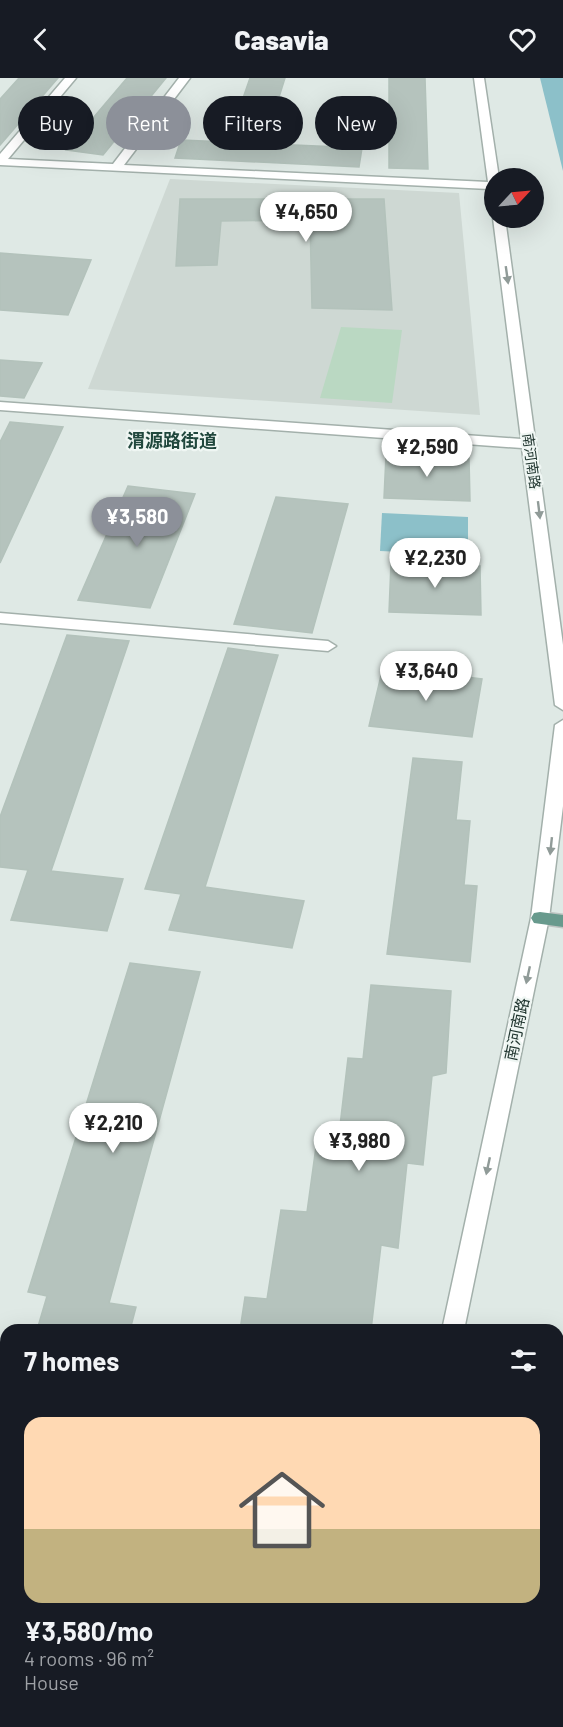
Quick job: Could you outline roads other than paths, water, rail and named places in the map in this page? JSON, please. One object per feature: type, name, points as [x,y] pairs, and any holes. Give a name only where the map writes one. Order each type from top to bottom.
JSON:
[{"type":"main road","points":[[540,918],[563,921]]},
{"type":"street","points":[[0,161],[71,78]]},
{"type":"street","points":[[117,166],[185,78]]},
{"type":"street","points":[[479,78],[492,168]]},
{"type":"street","points":[[0,161],[484,187]]},
{"type":"street","name":"南河南路","points":[[500,228],[563,705]]},
{"type":"street","points":[[0,406],[530,444]]},
{"type":"street","points":[[0,618],[328,646]]},
{"type":"street","name":"南河南路","points":[[454,1324],[540,918],[548,867],[563,725]]},
{"type":"water","points":[[540,78],[563,78],[563,171]]},
{"type":"water","points":[[382,513],[468,517],[468,555],[380,551]]},
{"type":"district","name":"渭源路街道","points":[[172,440]]}]
